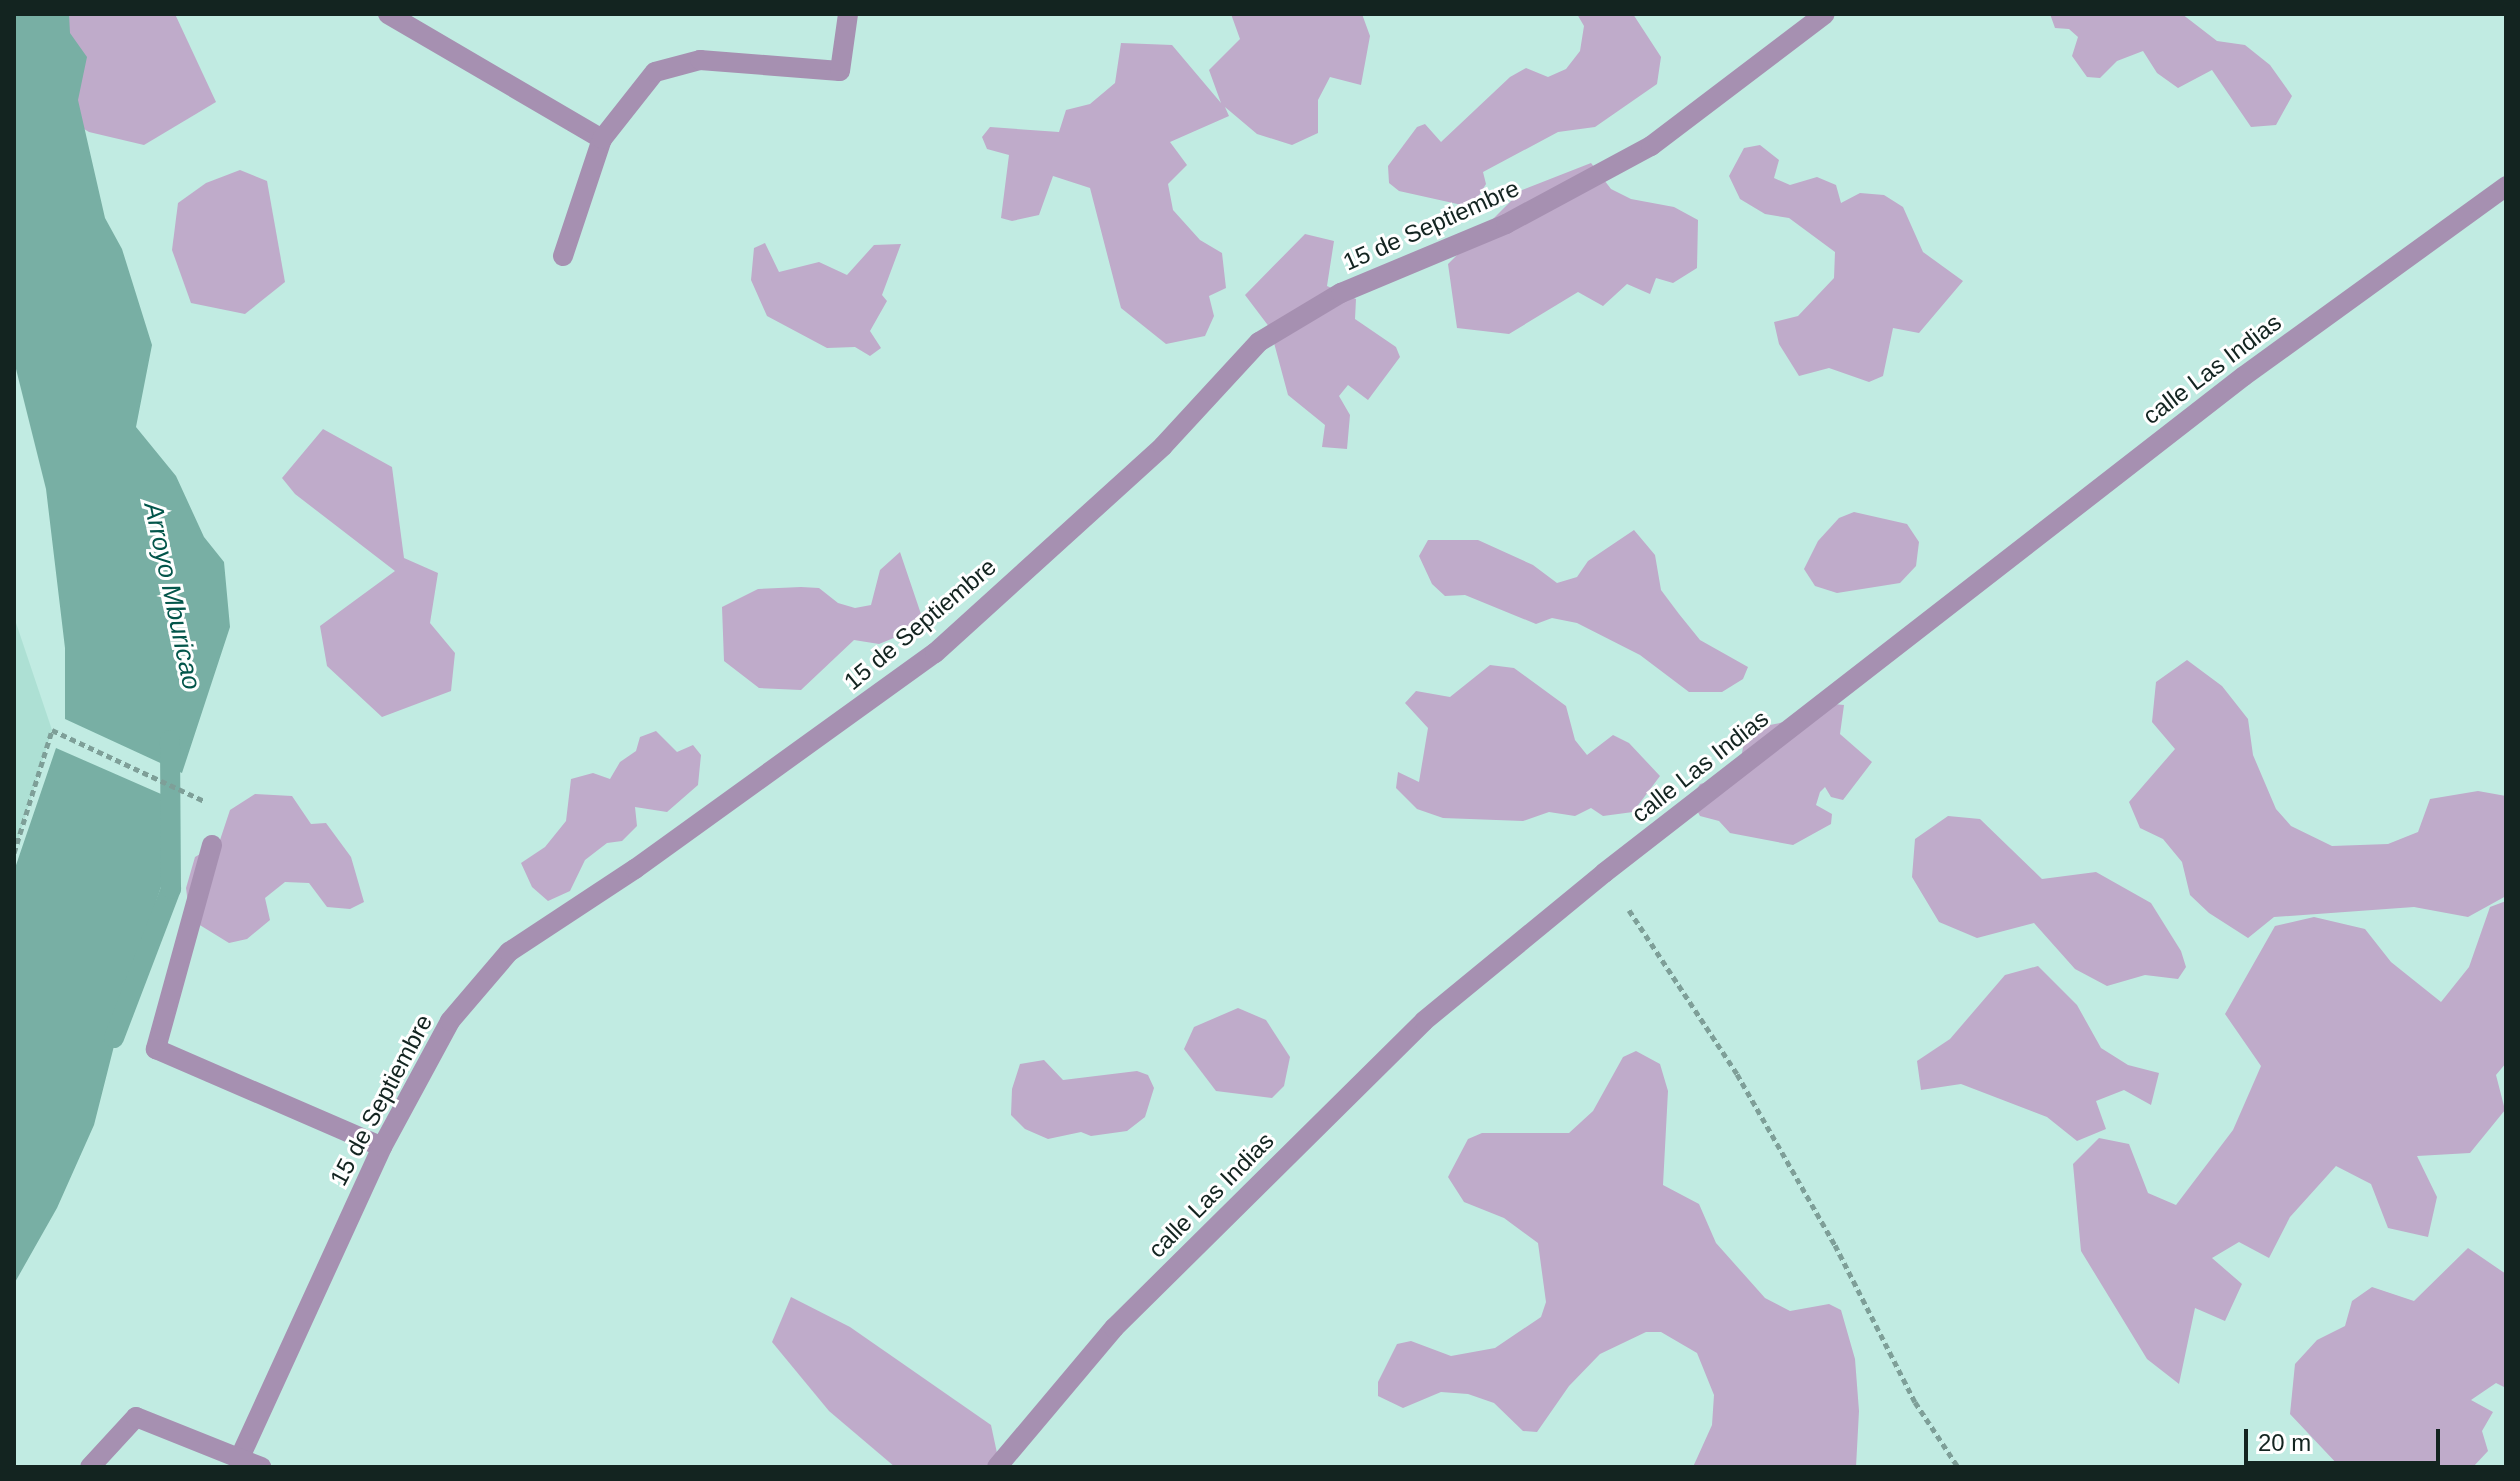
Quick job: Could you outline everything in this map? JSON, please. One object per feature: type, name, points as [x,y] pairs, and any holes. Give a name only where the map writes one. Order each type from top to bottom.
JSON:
[{"type":"street","points":[[388,14],[602,139]]},
{"type":"street","points":[[563,256],[602,139],[655,72],[700,60],[840,71],[848,14]]},
{"type":"street","name":"15 de Septiembre","points":[[241,1455],[382,1147],[450,1021],[509,952],[635,869],[935,653],[1163,446],[1259,342],[1341,293],[1506,224],[1651,146],[1825,14]]},
{"type":"street","name":"calle Las Indias","points":[[997,1467],[1114,1328],[1424,1021],[1604,873],[2244,376],[2506,186]]},
{"type":"street","points":[[212,845],[156,1049],[382,1147]]},
{"type":"street","points":[[90,1467],[136,1417],[241,1455],[261,1467]]},
{"type":"path","points":[[14,853],[52,730],[218,808]]},
{"type":"path","points":[[1604,873],[1737,1074],[1835,1245],[1915,1402],[1958,1467]]},
{"type":"shaded area","points":[[23,14],[175,14],[216,102],[144,145],[89,132],[46,106]]},
{"type":"shaded area","points":[[1231,14],[1362,14],[1370,36],[1361,85],[1330,77],[1318,100],[1318,133],[1292,145],[1257,134],[1225,107],[1229,116],[1170,142],[1187,165],[1168,184],[1173,210],[1200,240],[1222,253],[1226,288],[1209,296],[1214,316],[1205,336],[1166,344],[1121,308],[1090,188],[1053,176],[1039,215],[1012,221],[1001,218],[1009,155],[987,149],[982,137],[990,127],[1059,132],[1066,110],[1090,104],[1115,83],[1121,43],[1172,45],[1221,103],[1209,70],[1240,39]]},
{"type":"shaded area","points":[[1577,14],[1633,14],[1661,57],[1657,84],[1595,127],[1558,132],[1483,172],[1486,184],[1478,197],[1462,205],[1399,191],[1389,183],[1388,166],[1417,127],[1425,124],[1441,142],[1510,77],[1526,68],[1548,77],[1566,69],[1580,51],[1584,26]]},
{"type":"shaded area","points":[[2050,14],[2182,14],[2217,41],[2245,45],[2270,65],[2292,96],[2276,125],[2251,127],[2212,70],[2178,88],[2157,73],[2143,51],[2117,61],[2100,78],[2087,77],[2072,56],[2078,37],[2069,29],[2055,28]]},
{"type":"shaded area","points":[[1760,145],[1779,160],[1774,178],[1790,185],[1817,177],[1836,185],[1841,203],[1860,193],[1884,195],[1903,207],[1923,252],[1963,281],[1919,333],[1893,328],[1883,376],[1869,382],[1829,368],[1799,376],[1779,344],[1774,322],[1798,316],[1834,278],[1835,252],[1789,218],[1765,214],[1740,199],[1729,176],[1744,148]]},
{"type":"shaded area","points":[[1591,163],[1611,189],[1631,199],[1674,207],[1698,220],[1697,268],[1673,283],[1656,278],[1650,294],[1627,284],[1603,306],[1578,292],[1509,334],[1457,328],[1448,264],[1522,190]]},
{"type":"shaded area","points":[[240,170],[267,181],[285,282],[245,314],[191,303],[172,250],[178,203],[206,183]]},
{"type":"shaded area","points":[[1305,234],[1334,241],[1327,286],[1356,299],[1355,319],[1396,347],[1400,357],[1368,400],[1348,385],[1339,396],[1350,415],[1347,449],[1322,447],[1325,425],[1288,395],[1270,328],[1245,295]]},
{"type":"shaded area","points":[[765,243],[779,272],[819,262],[847,275],[874,245],[901,244],[882,295],[887,301],[870,331],[881,348],[870,356],[855,347],[827,348],[767,316],[751,280],[754,248]]},
{"type":"shaded area","points":[[323,429],[392,467],[404,558],[438,573],[430,623],[455,653],[451,691],[382,717],[327,666],[320,626],[395,571],[295,494],[282,478]]},
{"type":"shaded area","points":[[1854,512],[1907,524],[1919,542],[1916,566],[1900,583],[1837,593],[1815,586],[1804,569],[1818,541],[1839,518]]},
{"type":"shaded area","points":[[1634,530],[1655,555],[1661,590],[1700,640],[1748,667],[1743,679],[1722,692],[1689,692],[1640,655],[1577,623],[1552,618],[1536,624],[1465,595],[1445,596],[1432,584],[1419,556],[1428,540],[1478,540],[1533,565],[1557,583],[1577,577],[1588,561]]},
{"type":"shaded area","points":[[900,552],[922,617],[906,633],[879,644],[854,640],[801,690],[759,688],[724,661],[722,607],[758,589],[801,587],[819,588],[838,603],[855,608],[871,605],[880,570]]},
{"type":"shaded area","points":[[14,617],[52,730],[14,853]]},
{"type":"shaded area","points":[[2187,660],[2222,686],[2248,719],[2253,755],[2276,809],[2291,826],[2332,846],[2388,844],[2418,832],[2430,799],[2478,791],[2506,796],[2506,896],[2468,917],[2414,907],[2274,917],[2248,938],[2209,913],[2190,895],[2182,862],[2163,839],[2140,828],[2129,802],[2175,749],[2152,722],[2156,682]]},
{"type":"shaded area","points":[[1490,665],[1514,668],[1566,706],[1575,740],[1587,755],[1613,735],[1629,743],[1660,776],[1633,812],[1603,816],[1591,808],[1575,816],[1549,812],[1523,821],[1443,818],[1417,809],[1396,788],[1398,772],[1419,782],[1428,728],[1405,703],[1416,691],[1450,697]]},
{"type":"shaded area","points":[[1814,702],[1844,705],[1840,734],[1872,762],[1843,800],[1831,797],[1825,787],[1820,792],[1816,805],[1832,814],[1831,824],[1793,845],[1730,833],[1719,821],[1700,816],[1691,799],[1700,784],[1712,781],[1741,758],[1744,742],[1770,725],[1803,718]]},
{"type":"shaded area","points":[[656,731],[677,752],[693,745],[701,755],[698,785],[667,812],[635,807],[637,826],[622,841],[607,843],[585,860],[570,891],[548,901],[532,887],[521,863],[545,847],[566,821],[571,779],[593,773],[610,779],[620,762],[636,751],[640,737]]},
{"type":"shaded area","points":[[255,794],[292,796],[311,824],[326,823],[351,857],[364,902],[350,909],[327,907],[309,883],[285,882],[265,898],[270,920],[247,939],[229,943],[190,919],[186,888],[195,857],[219,843],[230,810]]},
{"type":"shaded area","points":[[1948,816],[1980,819],[2042,879],[2096,872],[2151,903],[2181,951],[2186,967],[2178,979],[2145,975],[2107,986],[2075,969],[2034,923],[1977,938],[1939,922],[1912,877],[1915,839]]},
{"type":"shaded area","points":[[2506,901],[2506,1063],[2496,1075],[2505,1110],[2470,1153],[2417,1156],[2437,1197],[2428,1237],[2388,1228],[2371,1184],[2336,1166],[2290,1217],[2269,1258],[2239,1242],[2212,1258],[2242,1284],[2225,1321],[2195,1308],[2179,1384],[2147,1359],[2081,1251],[2073,1164],[2099,1138],[2129,1144],[2148,1193],[2176,1205],[2233,1130],[2261,1066],[2225,1014],[2275,926],[2314,917],[2365,929],[2391,962],[2441,1002],[2469,967],[2490,907]]},
{"type":"shaded area","points":[[2038,966],[2077,1005],[2101,1048],[2128,1065],[2159,1073],[2151,1105],[2124,1090],[2096,1101],[2106,1129],[2077,1141],[2047,1117],[1961,1084],[1921,1090],[1917,1061],[1950,1039],[2005,975]]},
{"type":"shaded area","points":[[1238,1008],[1266,1020],[1290,1057],[1284,1086],[1272,1098],[1216,1091],[1184,1049],[1194,1027]]},
{"type":"shaded area","points":[[1636,1051],[1660,1064],[1668,1091],[1663,1185],[1699,1204],[1716,1243],[1765,1298],[1790,1311],[1829,1304],[1841,1310],[1855,1359],[1859,1411],[1856,1467],[1693,1467],[1712,1425],[1714,1395],[1697,1353],[1661,1332],[1646,1332],[1600,1354],[1569,1386],[1537,1432],[1523,1431],[1494,1403],[1468,1394],[1441,1392],[1403,1408],[1378,1396],[1378,1382],[1397,1344],[1411,1341],[1451,1356],[1495,1348],[1541,1317],[1546,1302],[1538,1243],[1504,1218],[1464,1202],[1448,1177],[1468,1139],[1482,1133],[1569,1133],[1593,1111],[1623,1057]]},
{"type":"shaded area","points":[[1044,1060],[1063,1080],[1137,1071],[1148,1075],[1154,1088],[1145,1117],[1127,1131],[1091,1136],[1081,1132],[1048,1139],[1025,1129],[1011,1115],[1012,1089],[1020,1064]]},
{"type":"shaded area","points":[[2468,1248],[2506,1274],[2506,1388],[2496,1383],[2471,1400],[2493,1412],[2482,1431],[2488,1451],[2473,1467],[2340,1467],[2290,1414],[2295,1364],[2317,1340],[2345,1326],[2352,1301],[2372,1287],[2414,1301]]},
{"type":"shaded area","points":[[791,1297],[850,1327],[991,1425],[1000,1467],[895,1467],[829,1411],[772,1342]]},
{"type":"water","points":[[14,14],[69,14],[70,33],[87,57],[78,100],[105,218],[122,249],[152,345],[136,427],[176,476],[204,537],[224,562],[230,627],[182,773],[65,719],[65,648],[46,489],[14,361]]},
{"type":"water","points":[[56,748],[177,801],[164,878],[134,967],[94,1125],[57,1208],[14,1284],[14,871]]},
{"type":"waterway","name":"Arroyo Mburicao","points":[[114,1038],[171,889],[170,740]]}]
